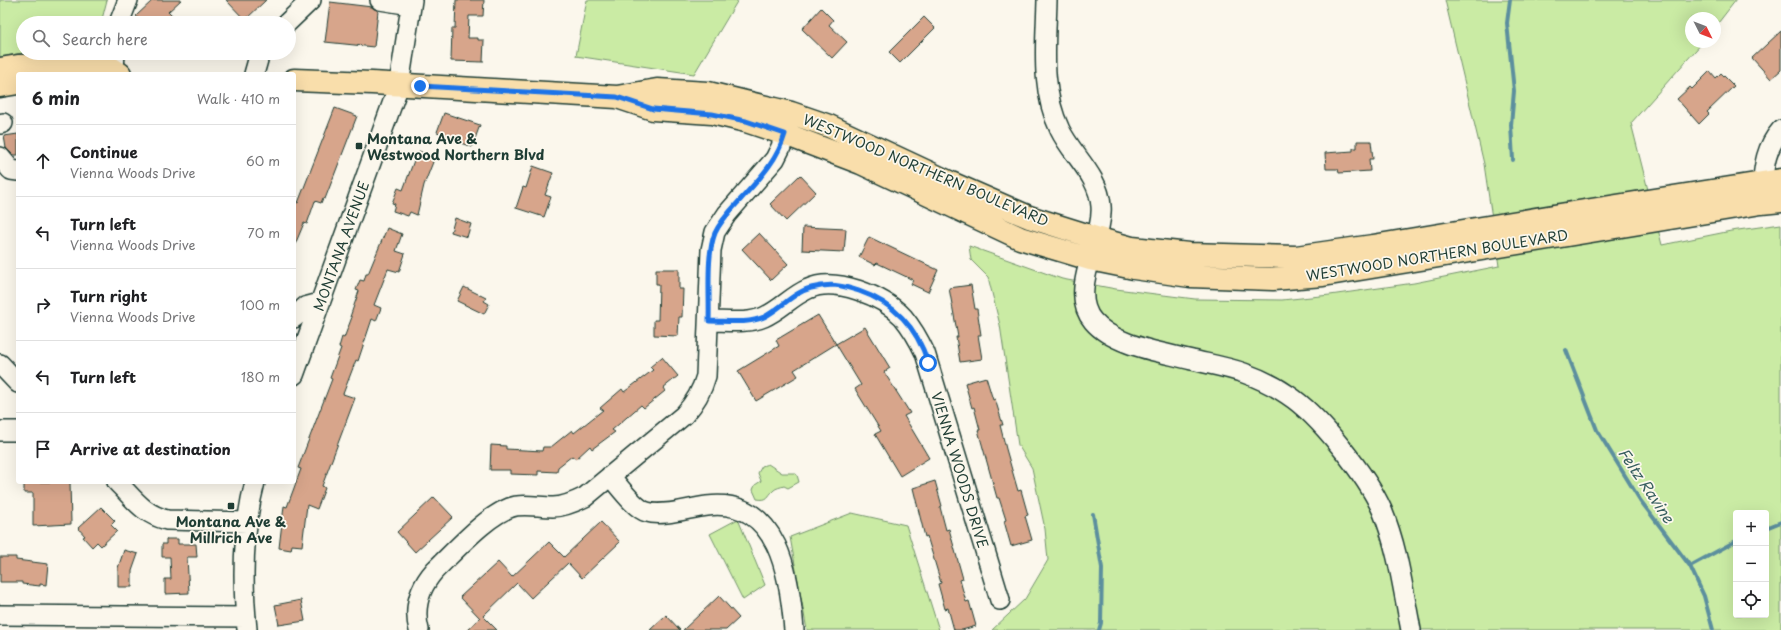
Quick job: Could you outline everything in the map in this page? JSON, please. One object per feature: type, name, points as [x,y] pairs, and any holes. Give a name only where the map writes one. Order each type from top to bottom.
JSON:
[{"type":"main road","points":[[0,69],[18,66],[105,64],[115,68]]},
{"type":"main road","name":"WESTWOOD NORTHERN BOULEVARD","points":[[296,80],[617,97],[657,90],[708,93],[791,113],[836,129],[951,183],[1029,217],[1132,248],[1189,254],[1296,257],[1433,247]]},
{"type":"main road","points":[[0,86],[16,83]]},
{"type":"main road","name":"WESTWOOD NORTHERN BOULEVARD","points":[[617,97],[653,109],[712,114],[746,121],[785,134],[861,164],[1020,238],[1090,259],[1134,268],[1190,276],[1273,279],[1323,275],[1433,247],[1771,192]]},
{"type":"street","points":[[122,16],[128,0]]},
{"type":"street","points":[[294,16],[311,0]]},
{"type":"street","points":[[380,0],[412,2]]},
{"type":"street","points":[[1047,0],[1045,80],[1050,106],[1060,131],[1097,189],[1101,206],[1096,238],[1084,290],[1084,304],[1092,320],[1106,334],[1137,346],[1243,373],[1288,395],[1313,416],[1331,435],[1366,483],[1381,508],[1391,535],[1411,630]]},
{"type":"street","name":"MONTANA AVENUE","points":[[296,369],[399,85],[412,2]]},
{"type":"street","points":[[255,72],[258,60]]},
{"type":"street","points":[[419,630],[417,619],[418,602],[421,590],[427,579],[493,516],[514,507],[525,505],[554,507],[575,502],[591,493],[684,415],[695,401],[706,376],[711,250],[716,232],[727,214],[775,159],[781,147],[791,113]]},
{"type":"street","points":[[1771,192],[1767,151],[1781,130]]},
{"type":"street","points":[[0,157],[11,170],[16,171]]},
{"type":"street","name":"VIENNA WOODS DRIVE","points":[[709,321],[748,321],[763,317],[809,288],[838,284],[873,296],[899,314],[915,333],[925,353],[1000,600]]},
{"type":"street","points":[[296,316],[305,307],[320,303]]},
{"type":"street","points":[[0,364],[16,381]]},
{"type":"street","points":[[0,431],[16,431]]},
{"type":"street","points":[[610,476],[638,507],[646,512],[658,514],[708,506],[721,506],[748,513],[759,522],[773,539],[786,569],[794,630]]},
{"type":"street","points":[[119,484],[139,506],[147,513],[157,518],[167,520],[247,522]]},
{"type":"street","points":[[0,615],[246,624],[245,570],[247,522],[255,484]]},
{"type":"green space","points":[[0,0],[107,0],[103,16],[16,16],[16,54],[0,57]]},
{"type":"green space","points":[[587,0],[738,0],[694,74],[576,56]]},
{"type":"green space","points":[[1445,0],[1736,0],[1721,19],[1721,12],[1685,12],[1685,48],[1698,48],[1631,123],[1662,245],[1731,231],[1781,224],[1781,630],[992,630],[1025,599],[1048,560],[1045,529],[1032,468],[1018,445],[1000,325],[988,277],[971,260],[969,246],[1062,279],[1116,289],[1195,299],[1282,300],[1330,295],[1414,283],[1499,266],[1484,164]]},
{"type":"green space","points":[[768,464],[782,473],[794,473],[797,475],[799,482],[788,488],[784,486],[776,489],[766,499],[757,499],[753,490],[755,485],[761,481],[758,473],[762,466]]},
{"type":"green space","points":[[852,513],[906,525],[939,630],[807,630],[790,537]]},
{"type":"green space","points":[[738,519],[765,585],[743,600],[710,534]]},
{"type":"building","points":[[153,0],[181,0],[168,12],[172,16],[136,16]]},
{"type":"building","points":[[226,0],[266,0],[249,16],[241,16]]},
{"type":"building","points":[[456,0],[484,0],[483,16],[469,16],[468,38],[478,38],[478,40],[484,40],[483,62],[451,61],[452,28],[455,28]]},
{"type":"building","points":[[330,2],[372,7],[378,11],[374,47],[325,42]]},
{"type":"building","points":[[821,8],[833,20],[829,25],[847,42],[832,58],[802,29]]},
{"type":"building","points":[[924,17],[935,28],[900,63],[889,52]]},
{"type":"building","points":[[1781,31],[1781,70],[1771,79],[1752,58]]},
{"type":"building","points":[[1710,71],[1716,78],[1721,73],[1734,86],[1707,112],[1709,114],[1699,124],[1677,99],[1690,87],[1692,89]]},
{"type":"building","points":[[335,108],[357,116],[325,199],[323,198],[321,203],[315,201],[307,224],[304,223],[296,242],[296,202],[298,203]]},
{"type":"building","points":[[444,113],[480,125],[472,147],[446,138],[447,135],[437,132]]},
{"type":"building","points":[[16,134],[16,155],[13,155],[6,148],[4,136]]},
{"type":"building","points":[[1357,141],[1371,141],[1373,159],[1369,159],[1370,171],[1339,173],[1338,169],[1326,169],[1325,153],[1353,151],[1353,148],[1357,148]]},
{"type":"building","points":[[419,151],[433,157],[433,162],[424,185],[417,215],[410,212],[408,216],[393,211],[395,204],[392,203],[398,188],[403,190],[416,155],[418,156]]},
{"type":"building","points":[[533,166],[553,173],[545,195],[551,197],[544,217],[516,208],[523,187],[526,188]]},
{"type":"building","points":[[800,175],[816,192],[786,221],[770,204]]},
{"type":"building","points":[[455,218],[471,224],[467,237],[451,232]]},
{"type":"building","points":[[803,227],[846,229],[844,252],[802,250]]},
{"type":"building","points":[[387,228],[402,234],[396,251],[405,254],[399,272],[388,269],[374,305],[381,308],[376,321],[372,319],[358,361],[356,360],[343,394],[355,398],[322,486],[325,488],[317,509],[307,505],[302,546],[292,545],[291,550],[279,548],[284,506],[287,507],[296,484],[301,469],[298,468],[332,379],[330,378],[341,348],[339,347],[342,337],[344,338],[352,317],[350,317],[359,291],[356,290],[360,280],[364,281],[366,274],[368,274]]},
{"type":"building","points":[[759,233],[788,264],[771,280],[742,249]]},
{"type":"building","points":[[869,237],[938,270],[928,292],[911,284],[913,280],[877,263],[875,265],[859,257]]},
{"type":"building","points":[[656,269],[679,269],[679,289],[683,289],[682,317],[679,317],[678,336],[654,335],[654,320],[658,320],[659,284],[656,284]]},
{"type":"building","points":[[971,285],[981,335],[978,335],[982,359],[960,362],[956,337],[958,337],[949,288]]},
{"type":"building","points":[[464,287],[486,298],[484,301],[489,304],[484,314],[457,301]]},
{"type":"building","points":[[818,315],[836,344],[794,370],[798,376],[756,401],[738,371],[779,346],[776,340]]},
{"type":"building","points":[[865,327],[890,368],[884,372],[910,413],[904,416],[929,458],[900,476],[875,434],[881,431],[855,389],[861,385],[836,344]]},
{"type":"building","points":[[662,357],[678,376],[663,388],[665,391],[644,408],[641,405],[612,430],[615,432],[592,449],[590,446],[576,459],[572,456],[558,467],[557,472],[538,471],[538,475],[510,474],[510,470],[490,470],[491,445],[506,446],[506,449],[542,451],[543,447],[551,447],[572,430],[574,433],[603,410],[600,408],[622,389],[624,392],[653,370],[650,367]]},
{"type":"building","points":[[986,377],[1003,425],[1000,425],[1018,491],[1021,490],[1028,515],[1025,516],[1032,540],[1011,546],[1004,521],[1006,520],[999,498],[997,498],[978,430],[980,430],[974,407],[972,408],[965,383]]},
{"type":"building","points":[[935,481],[942,506],[940,507],[946,530],[949,529],[963,579],[960,580],[966,602],[969,601],[976,626],[962,630],[954,630],[948,608],[945,609],[938,584],[941,583],[927,536],[925,537],[913,488]]},
{"type":"building","points":[[24,484],[70,484],[71,524],[33,526],[33,493],[24,493]]},
{"type":"building","points":[[434,497],[453,517],[415,552],[397,532]]},
{"type":"building","points":[[101,507],[115,521],[111,525],[117,531],[101,546],[97,542],[92,547],[83,537],[85,536],[78,528]]},
{"type":"building","points":[[601,522],[620,542],[582,578],[568,563],[531,598],[517,583],[483,616],[497,630],[467,630],[480,618],[460,597],[498,562],[512,577],[549,542],[564,557]]},
{"type":"building","points":[[166,539],[178,539],[178,544],[196,544],[197,557],[187,557],[189,593],[165,594],[165,579],[171,579],[170,557],[162,557],[162,544],[166,544]]},
{"type":"building","points":[[124,550],[138,554],[132,571],[132,587],[118,587],[118,568]]},
{"type":"building","points":[[0,557],[16,557],[16,560],[48,564],[46,585],[40,584],[40,586],[22,584],[22,582],[0,582]]},
{"type":"building","points":[[719,596],[739,618],[726,630],[683,630]]},
{"type":"building","points":[[301,600],[305,621],[279,625],[275,605]]},
{"type":"building","points":[[666,615],[680,630],[650,630]]},
{"type":"waterway","points":[[1510,0],[1507,23],[1514,91],[1511,125],[1513,160]]},
{"type":"waterway","name":"Feltz Ravine","points":[[1566,350],[1597,430],[1640,500],[1690,566],[1704,596],[1713,630]]},
{"type":"waterway","points":[[1093,514],[1102,568],[1101,623],[1099,630]]},
{"type":"waterway","points":[[1769,527],[1781,522]]},
{"type":"waterway","points":[[1690,566],[1733,543]]},
{"type":"place","name":"Montana Ave & Westwood Northern Blvd","points":[[359,146]]},
{"type":"place","name":"Montana Ave & Millrich Ave","points":[[231,506]]},
{"type":"route","points":[[420,86],[617,97],[653,109],[712,114],[746,121],[785,134],[775,159],[727,214],[716,232],[711,250],[709,321],[748,321],[763,317],[778,309],[809,288],[838,284],[873,296],[896,311],[915,333],[925,353],[928,363]]}]
